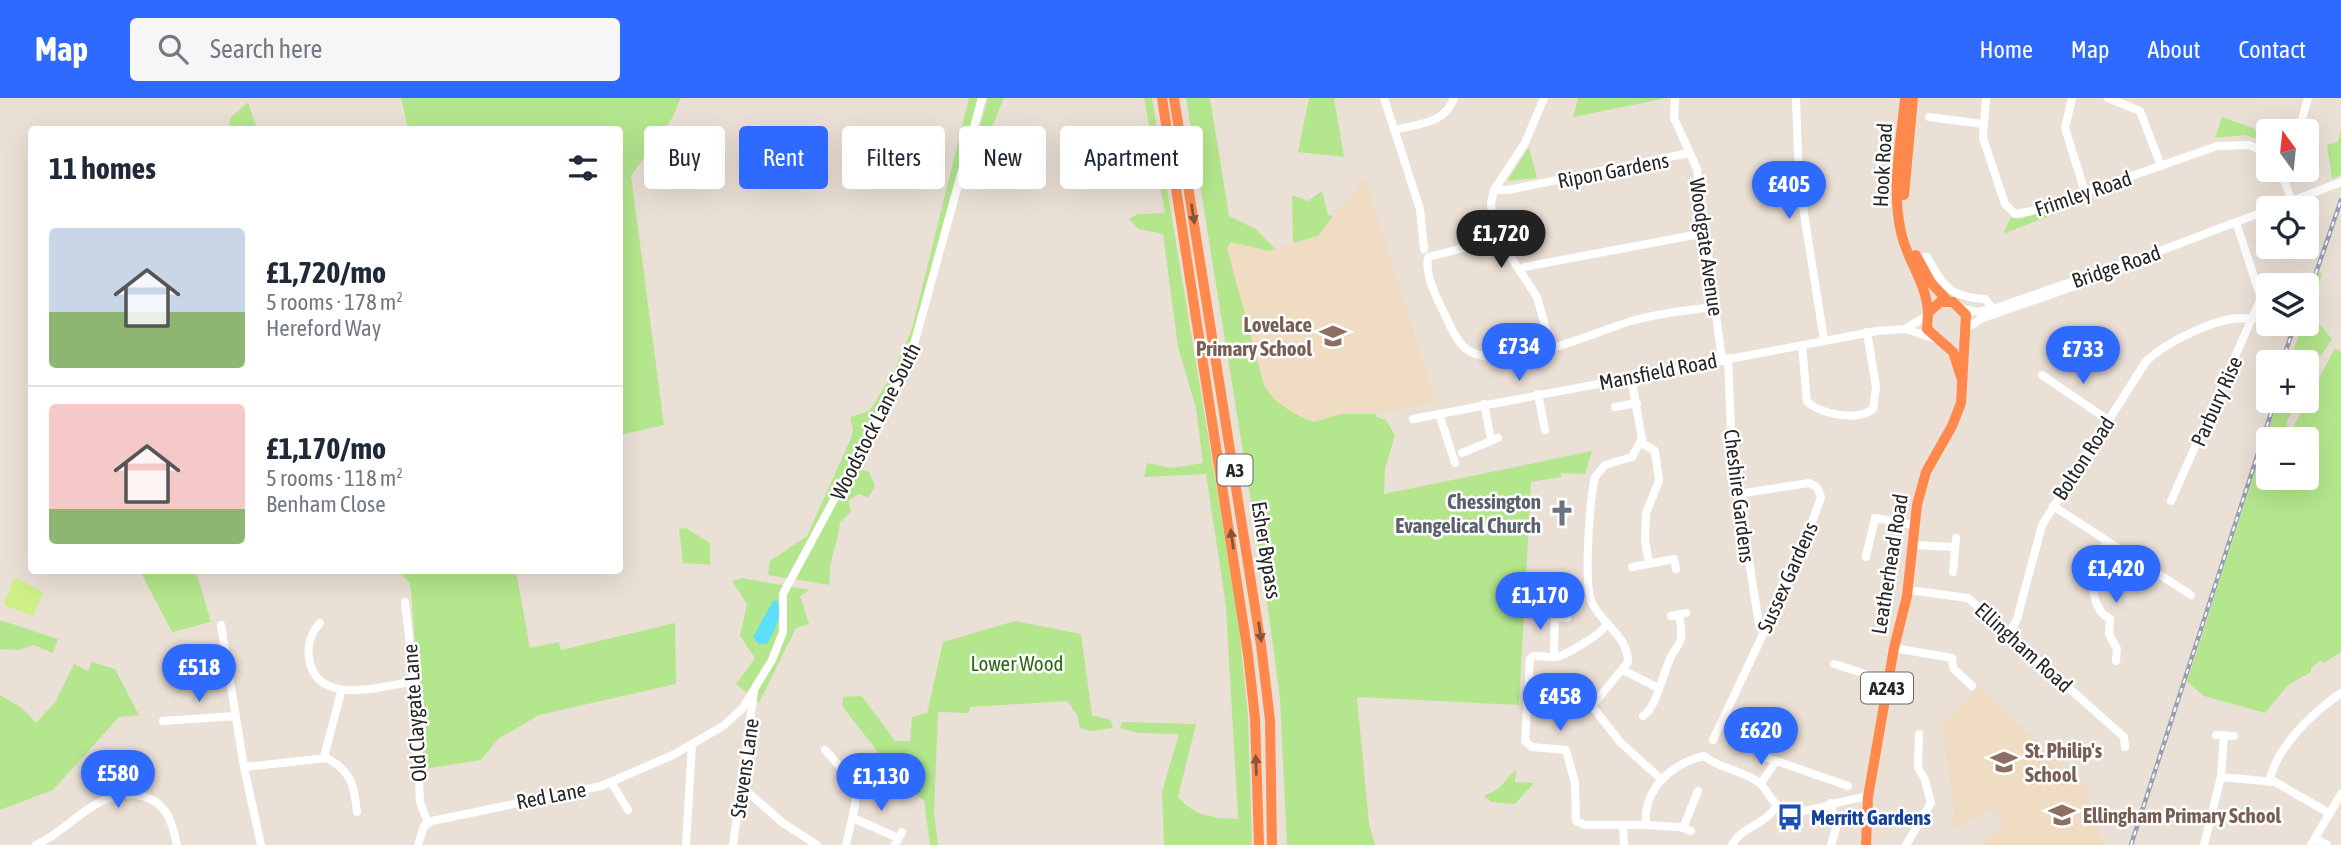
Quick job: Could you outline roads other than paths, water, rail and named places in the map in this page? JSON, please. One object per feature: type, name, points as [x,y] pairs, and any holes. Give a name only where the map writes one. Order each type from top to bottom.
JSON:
[{"type":"highway","name":"Esher Bypass","points":[[1162,98],[1248,653],[1255,718],[1259,845]]},
{"type":"highway","name":"Esher Bypass","points":[[1174,98],[1261,645],[1270,720],[1272,845]]},
{"type":"highway","name":"Hook Road","points":[[1905,98],[1897,178],[1897,208],[1907,251],[1926,294],[1927,314]]},
{"type":"highway","name":"Hook Road","points":[[1913,98],[1903,189],[1907,229],[1931,283],[1948,301]]},
{"type":"highway","points":[[1962,309],[1948,301],[1933,306],[1927,314],[1927,329],[1953,352],[1962,380]]},
{"type":"highway","name":"A243","points":[[1962,309],[1966,328],[1962,380]]},
{"type":"highway","points":[[1938,340],[1952,341],[1966,328]]},
{"type":"highway","name":"Leatherhead Road","points":[[1866,845],[1868,797],[1894,648],[1908,590],[1920,488],[1957,413],[1962,380]]},
{"type":"street","name":"Woodstock Lane South","points":[[754,691],[772,660],[783,632],[783,594],[910,359],[982,98]]},
{"type":"street","points":[[1384,98],[1420,209],[1426,253],[1437,298],[1459,340],[1470,351],[1505,356],[1551,347],[1649,317],[1714,307]]},
{"type":"street","points":[[1394,130],[1437,120],[1445,115],[1454,98]]},
{"type":"street","points":[[1544,98],[1525,143],[1494,190],[1491,203],[1492,217],[1503,245],[1538,297],[1551,347]]},
{"type":"street","name":"Woodgate Avenue","points":[[1675,98],[1674,118],[1697,169],[1714,307],[1725,359]]},
{"type":"street","points":[[1796,98],[1800,194],[1824,340]]},
{"type":"street","name":"Frimley Road","points":[[1986,98],[1983,124],[1988,155],[2009,210],[2022,214],[2217,146],[2249,145],[2256,148]]},
{"type":"street","points":[[2071,98],[2065,128],[2085,192]]},
{"type":"street","points":[[2108,98],[2140,111],[2161,166]]},
{"type":"street","points":[[2302,119],[2308,98]]},
{"type":"street","points":[[1929,117],[1983,124]]},
{"type":"street","name":"Ripon Gardens","points":[[1494,190],[1508,190],[1689,153]]},
{"type":"street","points":[[2311,196],[2341,182]]},
{"type":"street","points":[[2317,196],[2341,188]]},
{"type":"street","name":"Bridge Road","points":[[1966,328],[1983,318],[2256,216]]},
{"type":"street","name":"Bridge Road","points":[[1962,309],[1978,312],[1993,309],[2256,219]]},
{"type":"street","name":"Parbury Rise","points":[[2171,501],[2261,296],[2237,225]]},
{"type":"street","points":[[1520,271],[1524,267],[1705,233]]},
{"type":"street","points":[[1426,253],[1503,245]]},
{"type":"street","points":[[1918,258],[1926,256],[1939,278],[1952,292],[1969,299],[1985,299],[1993,309]]},
{"type":"street","name":"Mansfield Road","points":[[1905,328],[1927,314]]},
{"type":"street","name":"Bolton Road","points":[[2009,634],[2017,618],[2039,534],[2053,506],[2145,363],[2162,346],[2240,317],[2252,320]]},
{"type":"street","name":"Mansfield Road","points":[[1413,419],[1867,332],[1905,328],[1938,340]]},
{"type":"street","points":[[1802,345],[1807,402],[1835,414],[1864,414],[1873,408],[1876,387],[1867,332]]},
{"type":"street","name":"Cheshire Gardens","points":[[1725,359],[1732,454],[1759,624],[1763,632]]},
{"type":"street","points":[[2042,375],[2108,420]]},
{"type":"street","points":[[1631,377],[1642,443],[1655,452],[1659,481],[1646,513],[1645,540],[1649,564]]},
{"type":"street","points":[[1538,394],[1545,430]]},
{"type":"street","points":[[1615,407],[1637,402]]},
{"type":"street","points":[[1462,453],[1494,439],[1484,404]]},
{"type":"street","points":[[1439,414],[1448,453],[1455,463]]},
{"type":"street","points":[[1642,443],[1627,460],[1601,468],[1592,487],[1588,590],[1606,624],[1627,649],[1628,662],[1594,702],[1594,710],[1620,742],[1662,780]]},
{"type":"street","name":"Sussex Gardens","points":[[1713,740],[1800,556],[1821,497],[1817,487],[1809,483],[1738,494]]},
{"type":"street","points":[[2053,506],[2191,595]]},
{"type":"street","points":[[1866,557],[1875,518],[1915,525]]},
{"type":"street","points":[[2107,541],[2100,554],[2093,599],[2100,613],[2110,619],[2109,634],[2117,649],[2116,661]]},
{"type":"street","points":[[1913,545],[1955,543],[1953,572]]},
{"type":"street","points":[[1632,567],[1674,559],[1676,569]]},
{"type":"street","name":"Ellingham Road","points":[[1908,590],[1968,598],[2125,742]]},
{"type":"street","name":"Old Claygate Lane","points":[[405,602],[415,681],[420,802],[428,823]]},
{"type":"street","points":[[1554,657],[1555,612],[1567,618]]},
{"type":"street","points":[[1643,716],[1649,712],[1679,644],[1679,614]]},
{"type":"street","points":[[320,623],[313,631],[309,643],[310,664],[321,679],[341,692],[415,681]]},
{"type":"street","points":[[1606,624],[1598,635],[1554,657],[1533,656],[1530,659],[1525,741],[1532,747],[1566,750],[1575,783],[1576,821],[1585,825],[1646,825],[1687,829],[1698,791]]},
{"type":"street","points":[[221,625],[244,767],[261,845]]},
{"type":"street","points":[[1894,648],[1952,658],[1953,668],[1972,686]]},
{"type":"street","points":[[1834,664],[1888,681]]},
{"type":"street","points":[[1623,670],[1658,688]]},
{"type":"street","name":"Red Lane","points":[[428,823],[611,782],[692,744],[723,726],[743,709],[754,691]]},
{"type":"street","name":"Stevens Lane","points":[[733,845],[754,691]]},
{"type":"street","points":[[324,757],[341,692]]},
{"type":"street","points":[[2269,782],[2276,763],[2291,742],[2311,719],[2341,693]]},
{"type":"street","points":[[743,709],[752,714]]},
{"type":"street","points":[[163,721],[174,724],[236,716]]},
{"type":"street","points":[[1906,845],[1931,803],[1925,780],[1918,768],[1919,734]]},
{"type":"street","points":[[2204,845],[2221,777],[2225,735]]},
{"type":"street","points":[[686,845],[692,744]]},
{"type":"street","points":[[824,751],[854,782],[856,797],[846,845]]},
{"type":"street","points":[[1646,825],[1647,801],[1662,780],[1678,766],[1704,756],[1761,783],[1777,805],[1793,812],[1868,797]]},
{"type":"street","points":[[244,767],[324,757],[348,772],[353,780],[357,812]]},
{"type":"street","points":[[1761,783],[1770,757],[1842,785]]},
{"type":"street","points":[[2221,777],[2269,782],[2329,813]]},
{"type":"street","points":[[611,782],[628,810]]},
{"type":"street","points":[[740,790],[751,795],[783,823],[817,845]]},
{"type":"street","points":[[2327,845],[2313,841],[2341,794]]},
{"type":"street","points":[[36,845],[53,841],[104,799],[137,795],[155,800],[166,810],[177,845]]},
{"type":"street","points":[[1831,803],[1836,828],[1831,845]]},
{"type":"street","points":[[1732,845],[1743,831],[1768,817],[1777,805]]},
{"type":"street","points":[[853,818],[898,838]]},
{"type":"street","points":[[418,845],[428,823]]},
{"type":"street","points":[[1623,825],[1624,845]]},
{"type":"water","points":[[777,600],[779,612],[775,628],[767,644],[758,644],[753,637],[773,601]]},
{"type":"railway","points":[[2316,273],[2341,200]]},
{"type":"railway","points":[[2286,350],[2291,336]]},
{"type":"railway","points":[[2131,845],[2271,413]]},
{"type":"place","name":"Lovelace Primary School","points":[[1333,336]]},
{"type":"place","name":"Chessington Evangelical Church","points":[[1562,513]]},
{"type":"place","name":"St. Philip's School","points":[[2004,762]]},
{"type":"place","name":"Ellingham Primary School","points":[[2062,815]]},
{"type":"place","name":"Merritt Gardens","points":[[1790,817]]},
{"type":"park label","name":"Lower Wood","points":[[1017,663]]}]
